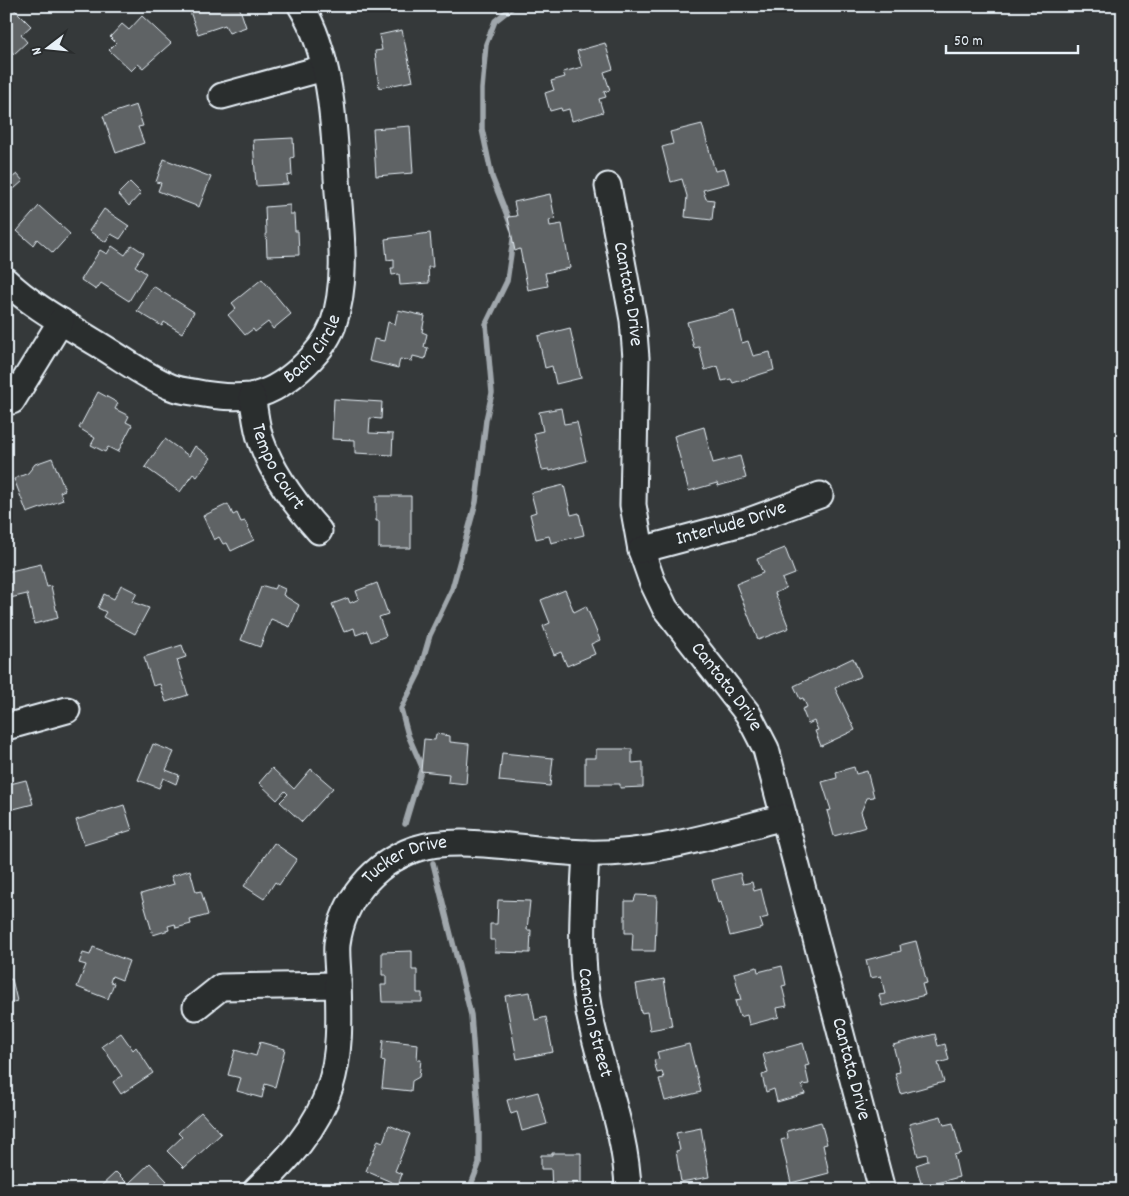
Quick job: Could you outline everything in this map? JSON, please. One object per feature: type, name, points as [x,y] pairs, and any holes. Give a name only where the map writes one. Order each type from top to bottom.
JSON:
[{"type":"street","name":"Bach Circle","points":[[6,281],[16,291],[61,321],[172,388],[217,397],[252,396],[276,386],[299,370],[317,352],[332,326],[340,300],[342,266],[334,112],[314,35],[300,6]]},
{"type":"street","points":[[222,96],[324,68]]},
{"type":"street","name":"Cantata Drive","points":[[608,186],[633,320],[636,358],[633,505],[641,550],[652,581],[666,608],[748,714],[766,749],[882,1190]]},
{"type":"street","points":[[12,401],[61,321]]},
{"type":"street","name":"Tempo Court","points":[[252,396],[260,440],[273,469],[298,508],[319,531]]},
{"type":"street","name":"Interlude Drive","points":[[641,550],[746,522],[820,495]]},
{"type":"street","points":[[6,727],[67,710]]},
{"type":"street","name":"Tucker Drive","points":[[256,1190],[279,1168],[313,1125],[330,1087],[339,1043],[337,945],[351,900],[379,868],[397,857],[416,849],[434,845],[463,844],[586,853],[646,850],[672,846],[784,817]]},
{"type":"street","name":"Cancion Street","points":[[586,853],[582,936],[586,991],[601,1063],[628,1168],[628,1190]]},
{"type":"street","points":[[196,1007],[221,987],[338,985]]},
{"type":"building","points":[[6,6],[11,6],[31,26],[21,35],[27,42],[14,54],[8,47],[6,49]]},
{"type":"building","points":[[43,6],[53,6],[47,11]]},
{"type":"building","points":[[188,6],[239,6],[246,27],[229,33],[225,25],[198,34]]},
{"type":"building","points":[[142,16],[171,43],[143,68],[138,64],[131,71],[109,50],[116,43],[110,37],[122,24],[129,30]]},
{"type":"building","points":[[402,30],[413,81],[379,88],[375,51],[382,50],[379,35]]},
{"type":"building","points":[[605,43],[613,69],[604,72],[610,90],[604,92],[606,97],[599,99],[603,112],[572,121],[569,109],[562,111],[561,108],[550,111],[545,93],[554,90],[551,81],[565,77],[563,72],[582,67],[577,51]]},
{"type":"building","points":[[136,105],[143,126],[138,127],[144,143],[116,153],[103,116]]},
{"type":"building","points":[[702,124],[715,171],[725,169],[729,183],[703,190],[706,199],[714,200],[712,220],[685,217],[687,196],[682,179],[671,182],[662,147],[673,144],[670,132]]},
{"type":"building","points":[[410,126],[413,173],[376,176],[373,129]]},
{"type":"building","points":[[293,138],[294,157],[291,158],[292,175],[287,176],[288,184],[256,186],[253,140]]},
{"type":"building","points":[[164,159],[211,177],[199,207],[158,191],[161,183],[156,182]]},
{"type":"building","points":[[17,174],[23,181],[6,196],[6,177],[9,180]]},
{"type":"building","points":[[130,182],[141,193],[129,206],[118,194]]},
{"type":"building","points":[[550,194],[555,219],[549,220],[550,226],[562,224],[570,268],[545,273],[548,286],[528,290],[520,249],[515,251],[508,217],[517,216],[514,202]]},
{"type":"building","points":[[290,205],[290,214],[294,214],[295,231],[298,231],[299,255],[267,256],[265,207]]},
{"type":"building","points":[[39,206],[70,234],[53,253],[37,239],[33,245],[17,231]]},
{"type":"building","points":[[104,209],[129,226],[120,239],[111,234],[106,242],[89,231]]},
{"type":"building","points":[[430,233],[433,267],[428,267],[429,283],[400,285],[399,274],[392,275],[391,268],[394,268],[394,259],[387,260],[385,239]]},
{"type":"building","points":[[132,245],[144,253],[135,266],[146,273],[129,301],[101,283],[96,290],[81,280],[100,250],[107,254],[112,246],[125,255]]},
{"type":"building","points":[[262,279],[291,314],[273,329],[268,322],[255,332],[253,329],[245,335],[228,315],[236,308],[232,303]]},
{"type":"building","points":[[153,286],[194,312],[182,333],[164,322],[162,326],[137,311]]},
{"type":"building","points":[[398,310],[425,316],[422,332],[427,334],[424,347],[428,348],[425,359],[413,356],[412,361],[400,359],[398,368],[369,361],[374,339],[384,341],[388,322],[395,324]]},
{"type":"building","points":[[734,310],[742,343],[748,341],[753,356],[770,352],[774,370],[733,383],[731,379],[722,381],[718,366],[705,370],[699,347],[694,348],[687,322]]},
{"type":"building","points":[[570,328],[581,378],[556,384],[552,366],[545,368],[538,336]]},
{"type":"building","points":[[98,392],[118,403],[115,409],[129,416],[126,422],[132,425],[118,452],[108,447],[105,452],[91,445],[95,438],[79,428]]},
{"type":"building","points":[[334,399],[382,402],[381,419],[370,418],[369,433],[393,434],[392,455],[355,453],[355,440],[332,439]]},
{"type":"building","points":[[561,408],[564,424],[577,422],[586,461],[550,471],[549,469],[542,470],[534,433],[543,431],[539,412]]},
{"type":"building","points":[[704,427],[713,463],[740,456],[746,478],[718,486],[717,483],[689,491],[674,436]]},
{"type":"building","points":[[165,439],[189,456],[195,446],[211,458],[197,477],[193,474],[180,492],[145,467]]},
{"type":"building","points":[[52,458],[65,490],[60,492],[63,500],[27,513],[14,479],[28,473],[35,464]]},
{"type":"building","points":[[564,485],[571,515],[579,513],[584,535],[551,543],[549,536],[536,539],[530,514],[536,512],[531,493]]},
{"type":"building","points":[[376,496],[411,496],[411,548],[379,548],[379,521],[376,521]]},
{"type":"building","points":[[228,504],[233,515],[237,513],[241,522],[245,521],[254,540],[231,551],[227,543],[223,544],[219,537],[214,540],[203,516]]},
{"type":"building","points":[[785,548],[795,574],[782,579],[786,588],[775,593],[789,628],[758,640],[736,584],[763,573],[757,559]]},
{"type":"building","points":[[41,564],[47,587],[51,586],[58,618],[34,624],[27,594],[6,599],[6,572]]},
{"type":"building","points":[[377,583],[388,614],[379,617],[386,636],[371,642],[367,631],[356,635],[354,628],[344,632],[332,604],[348,598],[350,603],[359,599],[356,591]]},
{"type":"building","points":[[121,585],[137,593],[132,602],[149,608],[135,634],[103,617],[106,612],[98,608],[104,594],[114,599]]},
{"type":"building","points":[[276,585],[285,589],[283,595],[299,605],[290,627],[271,619],[260,647],[241,640],[261,587],[274,589]]},
{"type":"building","points":[[565,590],[574,612],[586,606],[600,640],[591,644],[595,654],[567,666],[561,652],[554,655],[543,626],[550,623],[541,600]]},
{"type":"building","points":[[182,645],[186,657],[177,660],[188,695],[166,702],[160,684],[153,686],[144,657]]},
{"type":"building","points":[[853,658],[861,676],[835,688],[855,730],[821,746],[815,731],[818,730],[814,721],[808,724],[802,709],[807,707],[803,698],[800,699],[794,686]]},
{"type":"building","points":[[436,734],[450,736],[450,742],[469,744],[466,784],[448,782],[449,774],[421,771],[424,739],[435,740]]},
{"type":"building","points":[[153,744],[174,752],[166,770],[179,775],[176,784],[163,778],[159,788],[138,780]]},
{"type":"building","points":[[596,749],[632,749],[632,763],[643,762],[643,787],[620,788],[620,784],[585,784],[585,758],[596,758]]},
{"type":"building","points":[[502,753],[553,758],[550,786],[499,781]]},
{"type":"building","points":[[854,767],[856,774],[867,771],[874,797],[867,798],[861,812],[866,827],[834,836],[827,811],[831,810],[822,782],[837,778],[836,772]]},
{"type":"building","points":[[272,768],[294,789],[311,769],[333,788],[302,822],[280,802],[288,794],[285,791],[277,800],[259,783]]},
{"type":"building","points":[[26,780],[33,804],[6,811],[6,785]]},
{"type":"building","points":[[124,805],[132,830],[84,845],[76,820]]},
{"type":"building","points":[[274,843],[297,859],[279,885],[275,882],[264,899],[244,886]]},
{"type":"building","points":[[190,870],[196,892],[201,891],[208,915],[190,920],[191,924],[176,928],[175,924],[168,926],[169,930],[153,935],[141,894],[174,884],[171,876]]},
{"type":"building","points":[[740,873],[743,884],[752,882],[754,891],[761,889],[768,917],[760,919],[763,928],[730,936],[721,902],[718,903],[712,880]]},
{"type":"building","points":[[636,895],[657,896],[655,951],[632,951],[633,933],[625,933],[625,901],[634,901]]},
{"type":"building","points":[[498,900],[530,901],[527,930],[531,930],[530,953],[495,952],[495,940],[490,940],[490,924],[497,924]]},
{"type":"building","points":[[916,941],[927,983],[922,984],[925,995],[882,1006],[879,995],[885,994],[881,976],[870,978],[866,960],[901,951],[900,945]]},
{"type":"building","points":[[93,947],[129,961],[122,980],[112,976],[110,982],[114,983],[108,999],[77,987],[86,965],[79,963],[83,953],[90,955]]},
{"type":"building","points":[[412,951],[412,970],[417,970],[417,993],[422,993],[422,1002],[382,1002],[381,985],[386,985],[386,975],[382,975],[382,952]]},
{"type":"building","points":[[782,966],[786,985],[782,986],[787,1006],[777,1008],[779,1017],[749,1025],[747,1015],[740,1017],[735,1001],[741,1000],[734,973],[757,967],[758,972]]},
{"type":"building","points":[[12,979],[17,1001],[6,1004],[6,980]]},
{"type":"building","points":[[664,979],[672,1026],[650,1030],[647,1012],[641,1013],[636,984]]},
{"type":"building","points":[[530,992],[535,1020],[546,1017],[553,1052],[517,1059],[505,996]]},
{"type":"building","points":[[121,1033],[133,1050],[136,1047],[153,1073],[121,1094],[113,1082],[122,1076],[102,1046]]},
{"type":"building","points":[[935,1034],[938,1046],[945,1044],[949,1060],[938,1063],[944,1082],[901,1094],[895,1073],[900,1072],[893,1045]]},
{"type":"building","points":[[383,1040],[418,1044],[417,1060],[421,1060],[419,1077],[412,1081],[411,1091],[382,1088],[385,1061],[381,1060]]},
{"type":"building","points":[[260,1042],[285,1049],[275,1087],[265,1084],[262,1098],[237,1091],[241,1078],[228,1075],[235,1050],[256,1056]]},
{"type":"building","points":[[803,1043],[809,1065],[805,1066],[809,1084],[802,1085],[805,1094],[777,1102],[774,1089],[766,1092],[762,1075],[768,1073],[763,1054]]},
{"type":"building","points":[[689,1044],[701,1092],[665,1101],[659,1079],[664,1078],[662,1072],[657,1073],[654,1060],[659,1059],[657,1052]]},
{"type":"building","points":[[6,1053],[10,1067],[6,1068]]},
{"type":"building","points":[[538,1092],[547,1124],[522,1131],[517,1112],[511,1114],[507,1100]]},
{"type":"building","points":[[201,1112],[221,1134],[184,1168],[167,1151],[182,1137],[178,1133]]},
{"type":"building","points":[[941,1116],[944,1125],[953,1123],[961,1153],[954,1155],[959,1177],[922,1187],[916,1165],[928,1161],[927,1154],[918,1156],[909,1124]]},
{"type":"building","points":[[821,1122],[827,1144],[823,1145],[829,1173],[791,1183],[781,1140],[788,1138],[787,1131]]},
{"type":"building","points":[[389,1125],[410,1134],[395,1171],[402,1174],[398,1185],[366,1171],[378,1140],[383,1142]]},
{"type":"building","points":[[701,1128],[709,1177],[681,1182],[676,1151],[680,1150],[676,1133]]},
{"type":"building","points":[[6,1143],[10,1160],[6,1161]]},
{"type":"building","points":[[552,1153],[581,1153],[581,1183],[573,1183],[573,1190],[552,1190],[551,1169],[541,1169],[541,1155],[552,1155]]},
{"type":"building","points":[[150,1163],[167,1181],[159,1190],[99,1188],[116,1172],[128,1184]]},
{"type":"building","points":[[344,1183],[351,1190],[338,1190]]},
{"type":"waterway","points":[[405,824],[422,767],[408,735],[401,709],[419,673],[430,635],[452,589],[476,502],[486,420],[492,393],[486,324],[507,281],[514,233],[492,177],[482,129],[482,89],[486,44],[495,21],[514,6]]},
{"type":"waterway","points":[[433,863],[471,1015],[479,1123],[479,1164],[469,1190]]}]
